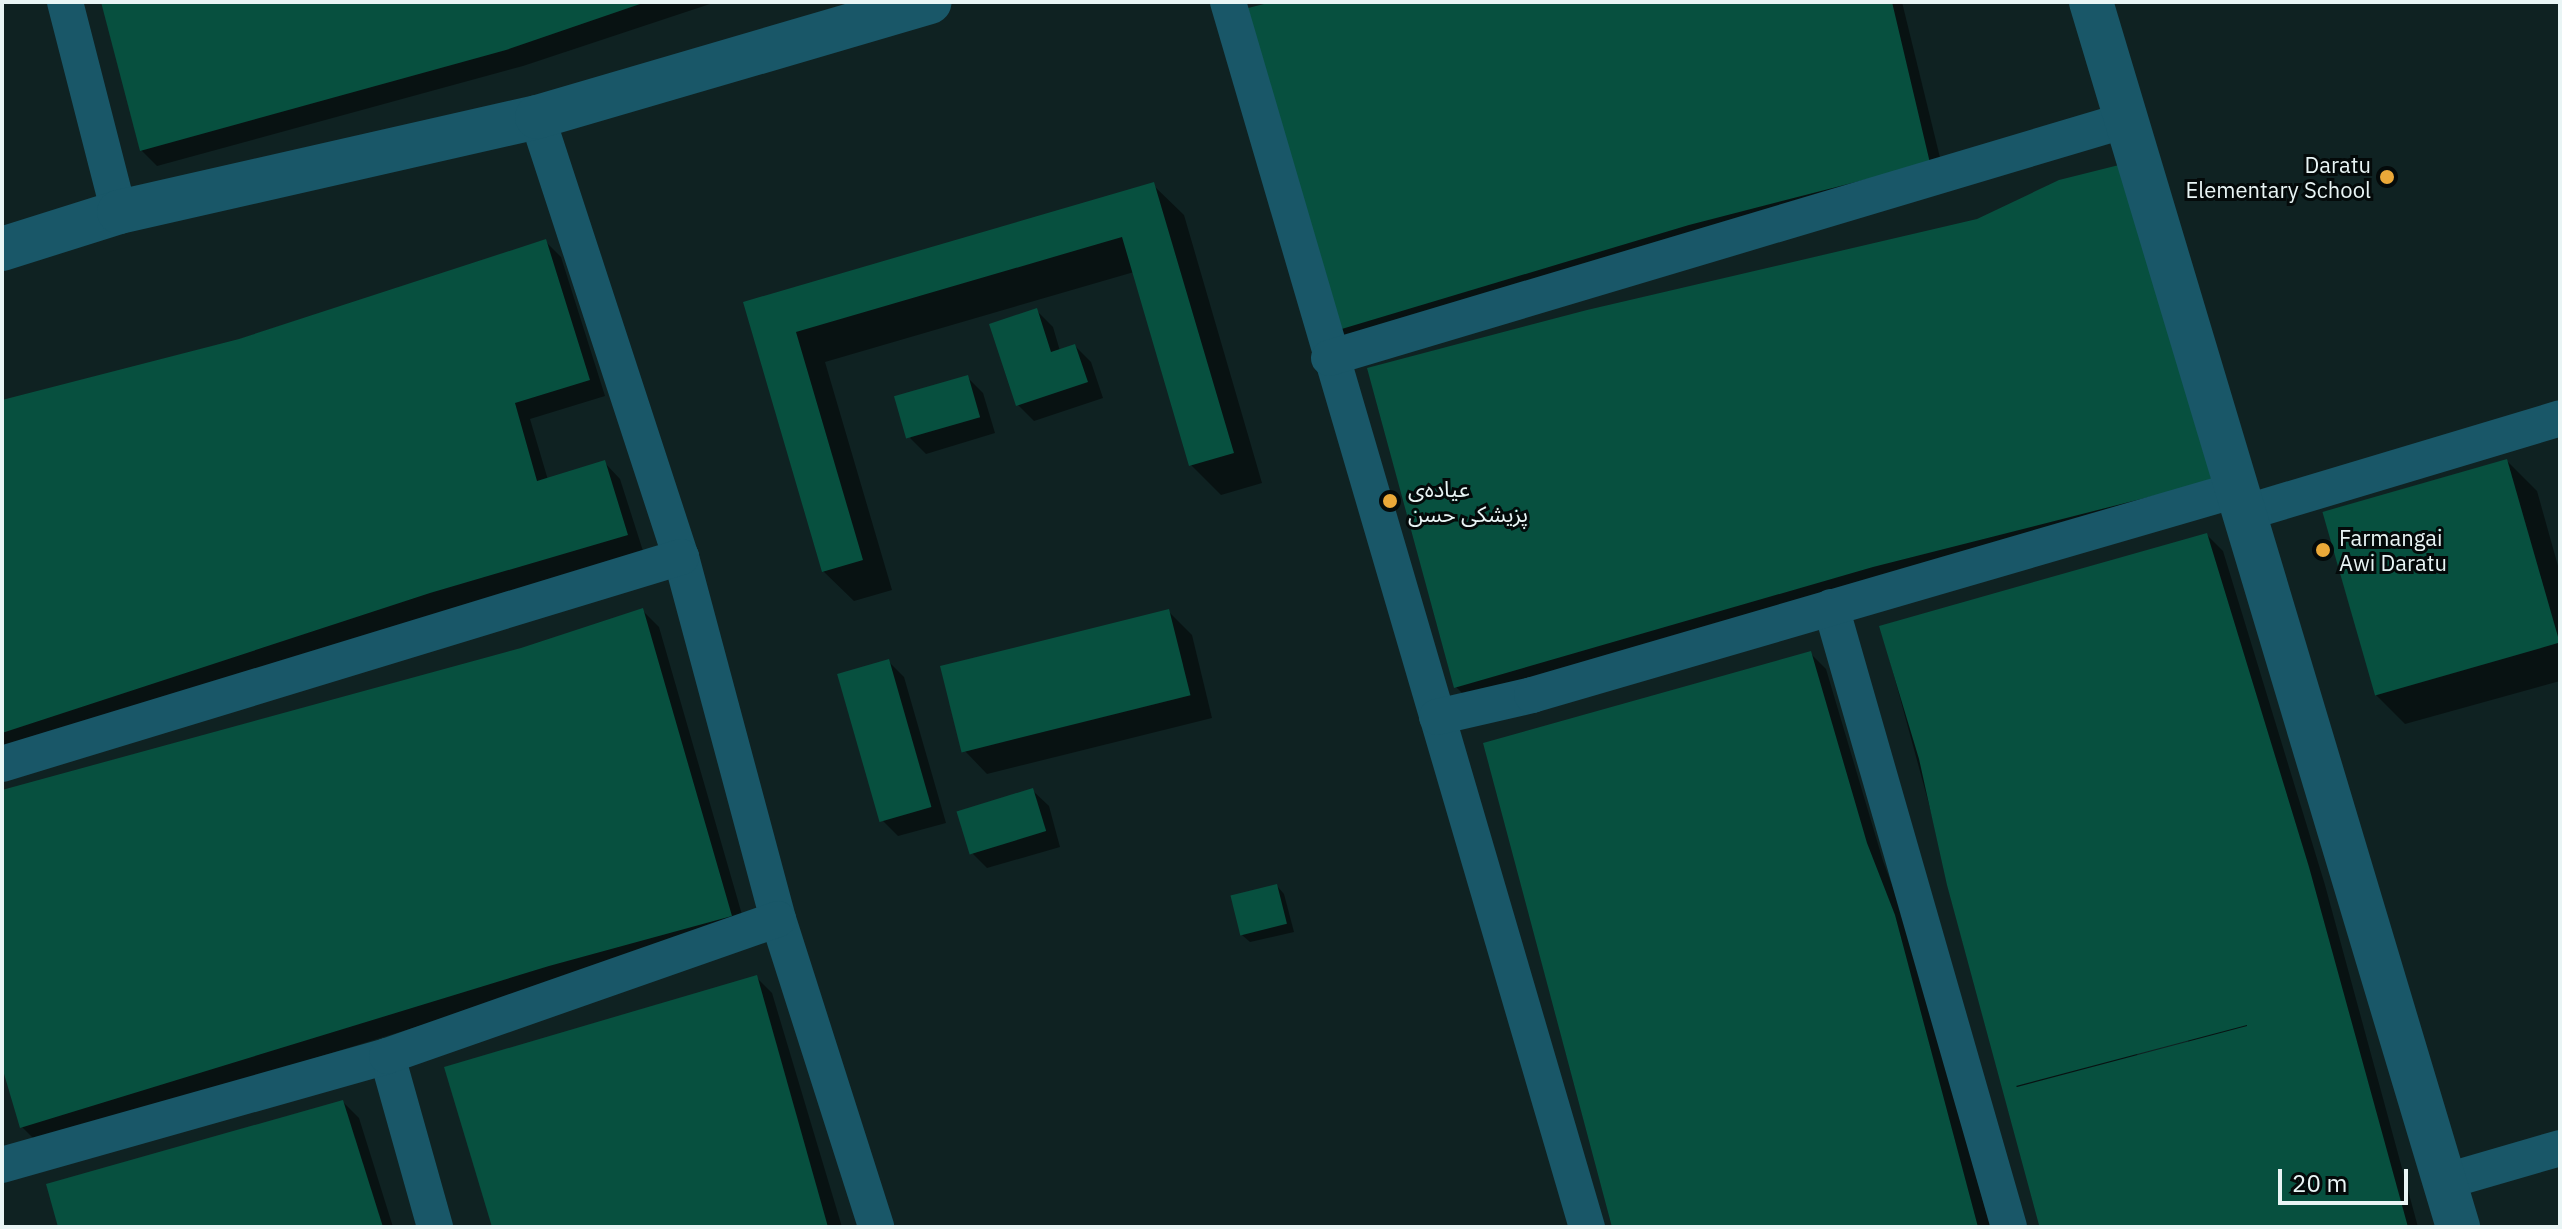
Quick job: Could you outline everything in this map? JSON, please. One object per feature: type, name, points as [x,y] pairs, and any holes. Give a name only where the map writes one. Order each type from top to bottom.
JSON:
[{"type":"street","points":[[65,2],[119,212]]},
{"type":"street","points":[[2,249],[119,212],[537,117],[929,2]]},
{"type":"street","points":[[1228,2],[1329,358],[1587,1227]]},
{"type":"street","points":[[2091,2],[2238,502],[2458,1227]]},
{"type":"street","points":[[537,117],[681,557],[778,919],[876,1227]]},
{"type":"street","points":[[1329,358],[2126,120]]},
{"type":"street","points":[[1437,717],[1532,695],[1831,607],[2560,418]]},
{"type":"street","points":[[2,764],[681,557]]},
{"type":"street","points":[[1831,607],[2009,1227]]},
{"type":"street","points":[[2,1165],[387,1056],[778,919]]},
{"type":"street","points":[[387,1056],[435,1227]]},
{"type":"street","points":[[2443,1182],[2560,1148]]},
{"type":"building","points":[[101,2],[643,3],[506,50],[140,151]]},
{"type":"building","points":[[1272,2],[1892,2],[1930,163],[1689,225],[1335,331],[1248,8]]},
{"type":"building","points":[[2123,164],[2212,481],[1873,567],[1454,688],[1367,368],[1587,310],[1977,219],[2059,180]]},
{"type":"building","points":[[1154,182],[1234,453],[1189,466],[1122,237],[796,332],[863,560],[822,572],[743,302]]},
{"type":"building","points":[[546,239],[590,380],[515,403],[537,481],[605,460],[628,535],[430,593],[2,733],[2,400],[239,339]]},
{"type":"building","points":[[1037,308],[1051,352],[1075,344],[1088,382],[1016,406],[989,324]]},
{"type":"building","points":[[968,375],[980,417],[906,439],[894,396]]},
{"type":"building","points":[[2507,459],[2560,643],[2375,696],[2322,512]]},
{"type":"building","points":[[2207,533],[2309,867],[2408,1227],[2039,1225],[1947,885],[1919,759],[1879,626]],"holes":[[[2247,1025],[2017,1087],[2016,1086]]]},
{"type":"building","points":[[643,608],[732,916],[549,966],[20,1128],[2,1067],[2,790],[521,648]]},
{"type":"building","points":[[1169,609],[1191,695],[962,752],[940,666]]},
{"type":"building","points":[[1811,651],[1867,843],[1895,915],[1978,1227],[1612,1227],[1483,743]]},
{"type":"building","points":[[889,659],[931,807],[880,822],[837,674]]},
{"type":"building","points":[[1033,788],[1046,831],[970,854],[956,811]]},
{"type":"building","points":[[1277,884],[1287,924],[1240,935],[1230,896]]},
{"type":"building","points":[[757,975],[828,1227],[492,1227],[444,1067]]},
{"type":"building","points":[[343,1100],[383,1227],[58,1227],[46,1184]]},
{"type":"place","name":"Daratu Elementary School","points":[[2387,177]]},
{"type":"place","name":"عیادەی پزیشکی حسن","points":[[1390,501]]},
{"type":"place","name":"Farmangai Awi Daratu","points":[[2323,550]]}]
